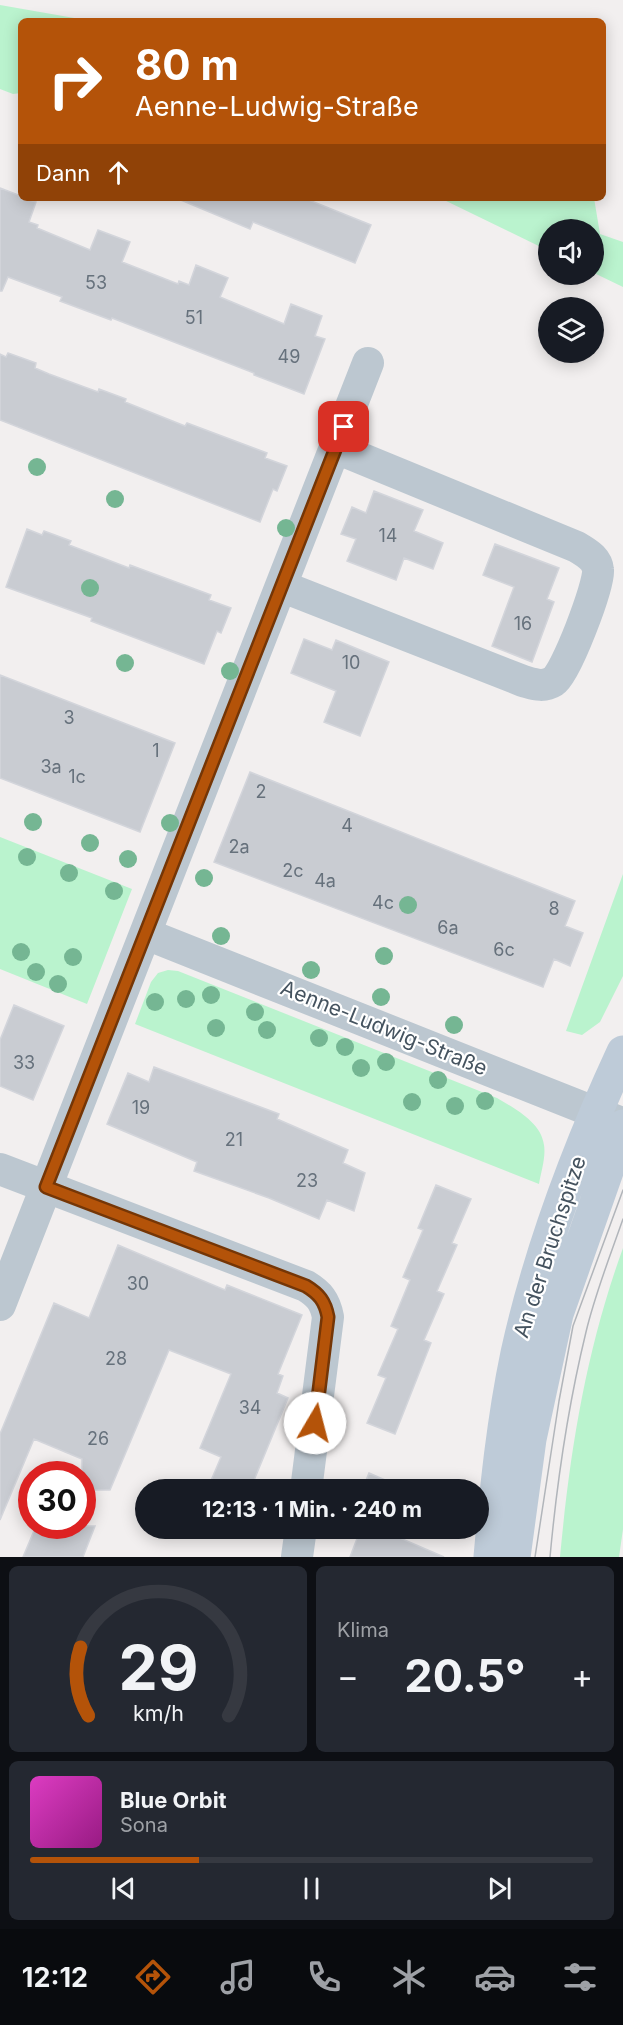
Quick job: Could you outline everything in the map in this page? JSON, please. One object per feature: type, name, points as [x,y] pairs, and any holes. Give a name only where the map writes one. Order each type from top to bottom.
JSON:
[{"type":"main road","name":"An der Bruchspitze","points":[[514,1557],[530,1439],[557,1314],[614,1121],[623,1052]]},
{"type":"main road","name":"An der Bruchspitze","points":[[490,1557],[500,1457],[516,1356],[526,1316],[550,1232],[614,1121]]},
{"type":"street","points":[[0,1305],[369,363]]},
{"type":"street","points":[[281,586],[523,681],[542,686],[556,680],[565,668],[596,586],[598,570],[592,556],[578,547],[336,448]]},
{"type":"street","name":"Aenne-Ludwig-Straße","points":[[146,934],[614,1121]]},
{"type":"street","points":[[0,1169],[306,1286],[322,1299],[328,1317],[327,1334],[307,1479]]},
{"type":"street","points":[[297,1557],[299,1539]]},
{"type":"green space","points":[[0,5],[74,18],[18,18],[18,93],[0,89]]},
{"type":"green space","points":[[446,201],[594,201],[598,219],[538,219],[538,246]]},
{"type":"green space","points":[[604,235],[623,242],[623,287],[604,278]]},
{"type":"green space","points":[[0,837],[132,889],[87,1004],[0,969]]},
{"type":"green space","points":[[623,874],[623,976],[600,1022],[582,1035],[566,1031]]},
{"type":"green space","points":[[168,970],[178,971],[497,1098],[533,1123],[542,1137],[544,1154],[539,1184],[135,1024],[151,982],[158,973]]},
{"type":"green space","points":[[623,1248],[623,1529],[619,1557],[560,1557],[581,1401],[599,1324]]},
{"type":"building","points":[[0,188],[18,195],[18,201],[36,202],[29,222],[38,225],[37,228],[90,250],[98,230],[130,242],[122,262],[178,284],[179,281],[189,285],[196,265],[228,278],[220,297],[284,324],[291,304],[322,316],[315,336],[325,339],[304,394],[112,318],[111,320],[60,301],[62,297],[8,277],[0,291]]},
{"type":"building","points":[[183,201],[311,201],[371,225],[355,263],[253,222],[250,229]]},
{"type":"building","points":[[8,353],[36,363],[35,368],[49,374],[98,392],[99,389],[185,426],[187,423],[267,453],[265,458],[287,466],[277,491],[273,489],[260,522],[0,420],[0,354],[6,357]]},
{"type":"building","points":[[374,491],[423,510],[414,531],[443,543],[433,569],[404,558],[396,580],[347,561],[356,539],[341,534],[352,507],[366,513]]},
{"type":"building","points":[[27,529],[42,535],[44,531],[71,541],[69,545],[129,568],[130,565],[211,595],[209,600],[231,608],[221,633],[217,631],[204,664],[91,621],[92,618],[6,587]]},
{"type":"building","points":[[495,544],[559,568],[547,599],[554,602],[532,662],[492,646],[514,587],[483,575]]},
{"type":"building","points":[[304,639],[332,650],[336,640],[389,662],[360,736],[324,722],[336,691],[291,673]]},
{"type":"building","points":[[0,675],[175,743],[140,832],[0,778]]},
{"type":"building","points":[[250,772],[575,901],[565,926],[583,933],[570,966],[554,959],[543,987],[214,862]]},
{"type":"building","points":[[14,1005],[64,1026],[33,1100],[0,1086],[0,1040]]},
{"type":"building","points":[[154,1067],[279,1114],[277,1119],[348,1150],[343,1163],[365,1173],[354,1211],[327,1200],[319,1219],[194,1171],[197,1162],[107,1124],[128,1073],[149,1082]]},
{"type":"building","points":[[436,1185],[471,1199],[452,1243],[457,1245],[437,1291],[444,1294],[424,1340],[431,1343],[395,1434],[367,1423],[386,1378],[378,1375],[398,1329],[391,1326],[410,1280],[403,1277],[423,1230],[418,1228]]},
{"type":"building","points":[[118,1245],[225,1290],[227,1285],[302,1315],[278,1374],[283,1376],[277,1393],[288,1398],[255,1479],[212,1479],[221,1457],[200,1448],[231,1374],[169,1350],[110,1490],[96,1490],[96,1461],[82,1461],[82,1459],[34,1439],[25,1461],[18,1461],[18,1477],[0,1520],[0,1434],[54,1303],[89,1318]]},
{"type":"building","points":[[369,1473],[383,1479],[367,1479]]},
{"type":"building","points":[[31,1539],[90,1539],[83,1557],[23,1557]]},
{"type":"building","points":[[357,1539],[402,1539],[444,1557],[350,1557]]},
{"type":"tram line","points":[[535,1557],[573,1326],[623,1190]]},
{"type":"tram line","points":[[550,1557],[564,1444],[586,1332],[623,1219]]},
{"type":"route","points":[[315,1423],[328,1317],[326,1306],[316,1293],[306,1286],[46,1187],[344,427]]}]
